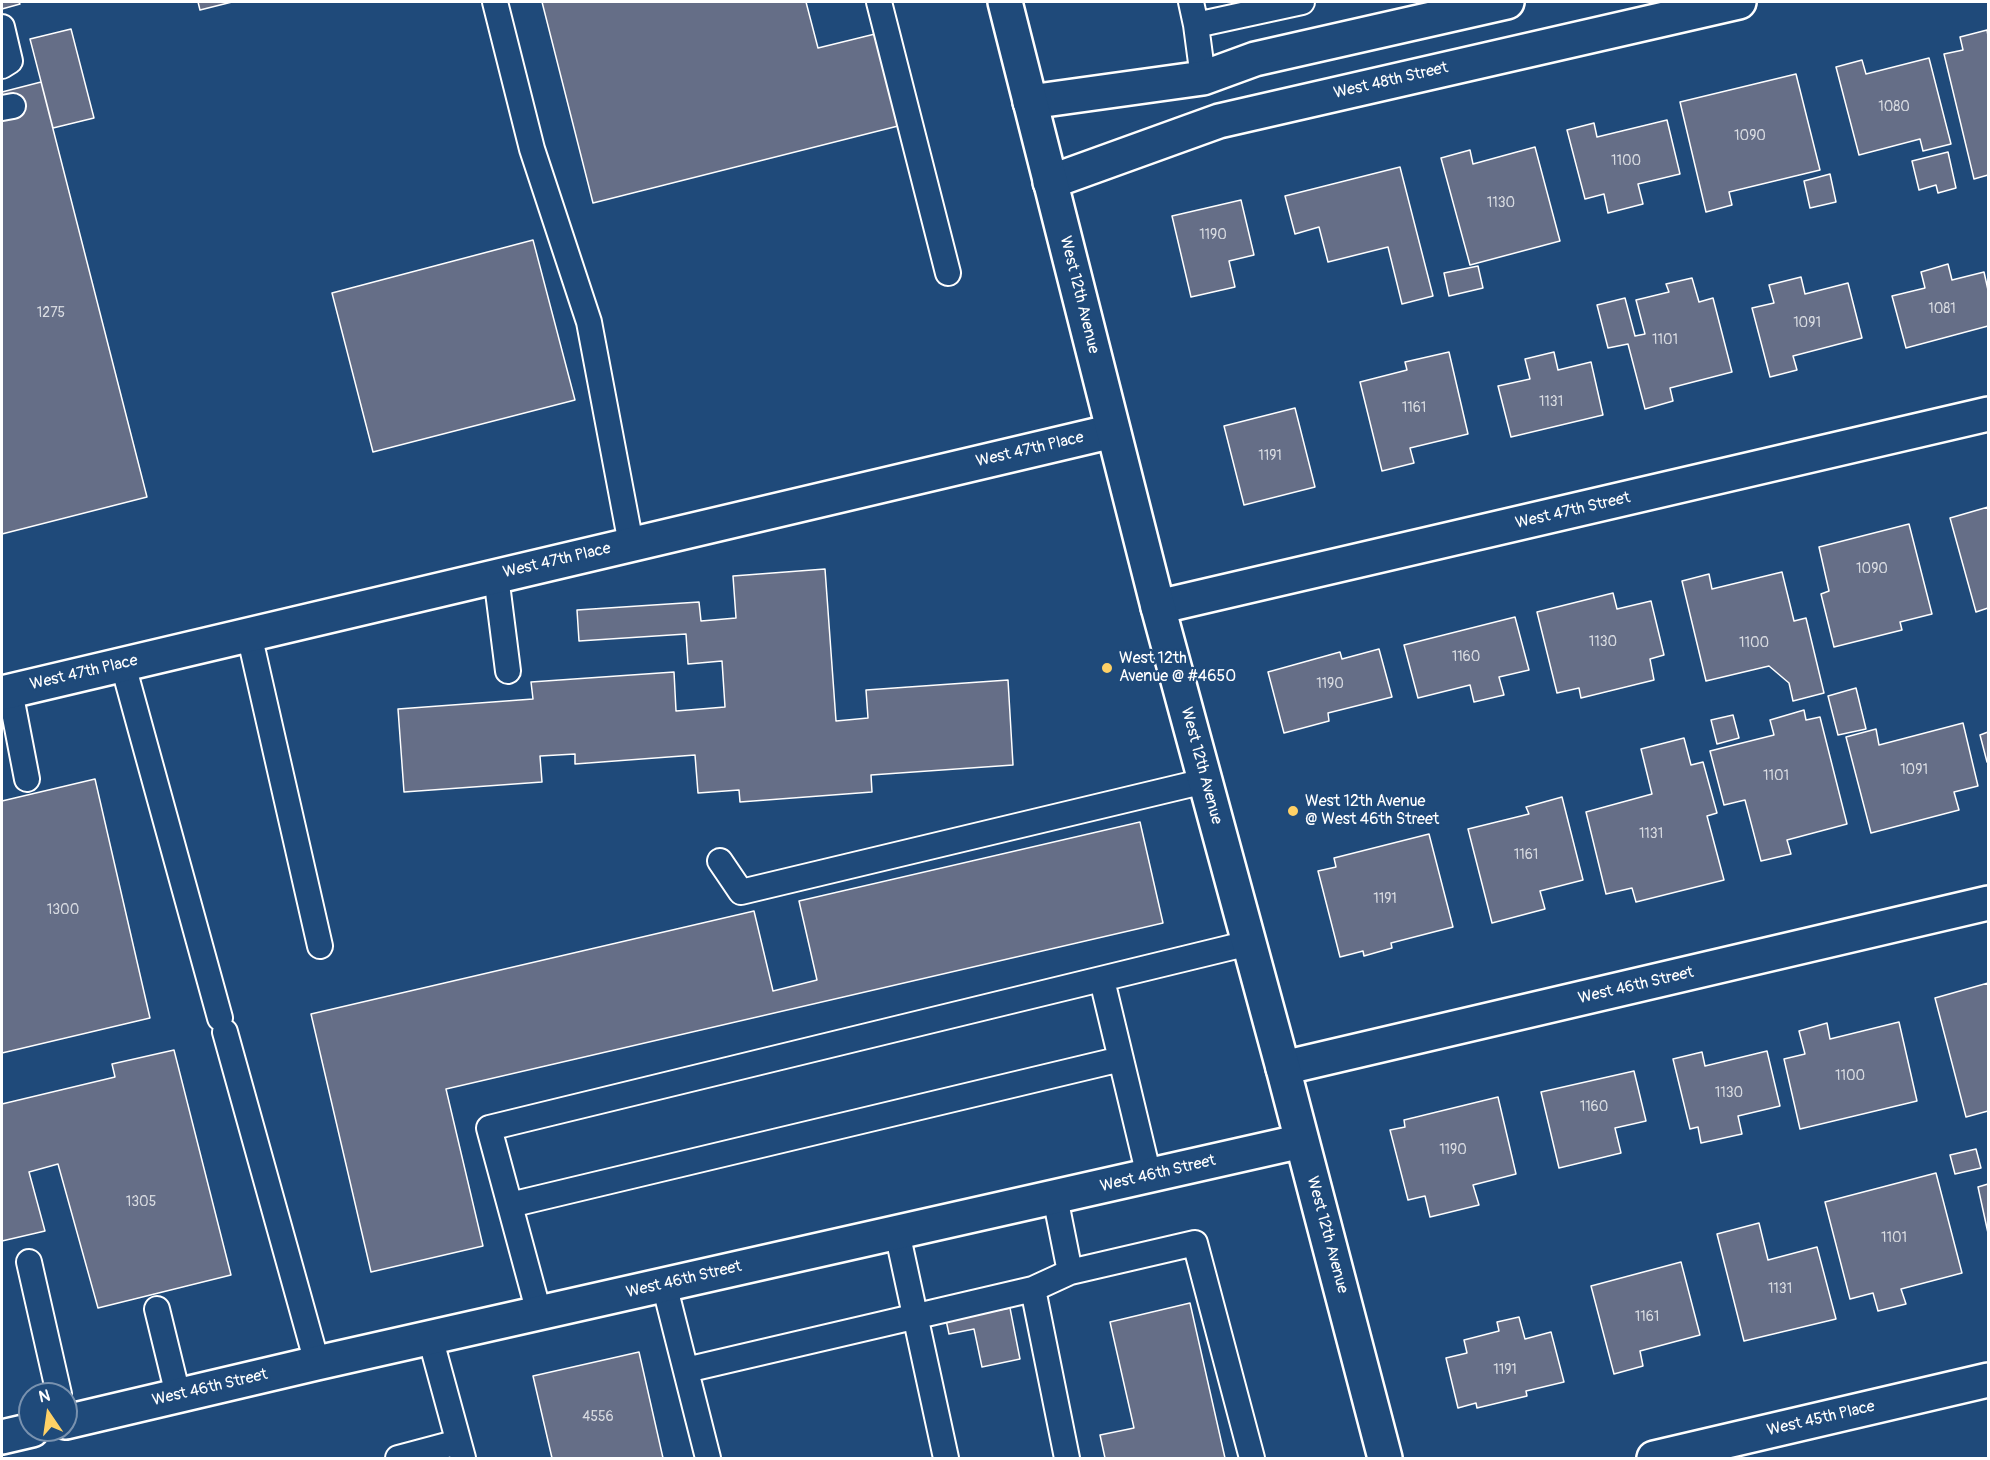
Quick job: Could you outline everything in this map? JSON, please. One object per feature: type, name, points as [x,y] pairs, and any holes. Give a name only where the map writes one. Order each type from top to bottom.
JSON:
[{"type":"street","name":"West 12th Avenue","points":[[1005,2],[1158,607],[1283,1068],[1385,1458]]},
{"type":"street","points":[[1030,102],[1203,78],[1255,59],[1507,2]]},
{"type":"street","name":"West 48th Street","points":[[1050,182],[1219,121],[1739,2]]},
{"type":"street","name":"West 47th Street","points":[[1158,607],[1989,414]]},
{"type":"street","name":"West 47th Place","points":[[6,692],[1113,430]]},
{"type":"street","name":"West 46th Street","points":[[1283,1068],[1989,903]]},
{"type":"street","name":"West 46th Street","points":[[78,1419],[430,1337],[1302,1141]]},
{"type":"street","name":"West 45th Place","points":[[1654,1458],[1989,1380]]},
{"type":"street","points":[[2,1437],[18,1433]]},
{"type":"lane","points":[[495,2],[532,149],[589,322],[631,544]]},
{"type":"lane","points":[[879,2],[948,273]]},
{"type":"lane","points":[[1191,2],[1203,78]]},
{"type":"lane","points":[[1196,25],[1302,2]]},
{"type":"lane","points":[[2,27],[10,61],[2,66]]},
{"type":"lane","points":[[496,576],[508,671]]},
{"type":"lane","points":[[249,634],[320,946]]},
{"type":"lane","points":[[123,665],[316,1363]]},
{"type":"lane","points":[[6,692],[27,779]]},
{"type":"lane","points":[[720,861],[741,892],[1205,781]]},
{"type":"lane","points":[[539,1313],[489,1128],[1249,943]]},
{"type":"lane","points":[[1102,980],[1149,1176]]},
{"type":"lane","points":[[510,1205],[1120,1059]]},
{"type":"lane","points":[[1055,1197],[1070,1272]]},
{"type":"lane","points":[[897,1232],[946,1458]]},
{"type":"lane","points":[[686,1370],[1033,1289],[1070,1272],[1194,1243],[1252,1458]]},
{"type":"lane","points":[[29,1262],[56,1382]]},
{"type":"lane","points":[[664,1284],[708,1458]]},
{"type":"lane","points":[[1033,1289],[1067,1458]]},
{"type":"lane","points":[[157,1309],[178,1395]]},
{"type":"lane","points":[[398,1458],[460,1450],[430,1337]]},
{"type":"building","points":[[2,2],[19,2],[20,4],[2,9]]},
{"type":"building","points":[[198,2],[232,2],[200,10]]},
{"type":"building","points":[[542,2],[806,2],[818,48],[879,33],[902,125],[593,203]]},
{"type":"building","points":[[71,29],[94,118],[53,128],[30,39]]},
{"type":"building","points":[[1987,30],[1988,175],[1974,179],[1944,54],[1963,50],[1960,37]]},
{"type":"building","points":[[1929,58],[1951,144],[1923,151],[1920,139],[1859,155],[1836,67],[1862,60],[1866,74]]},
{"type":"building","points":[[1796,74],[1820,170],[1729,192],[1732,205],[1706,212],[1680,102]]},
{"type":"building","points":[[41,82],[147,497],[2,534],[2,92]]},
{"type":"building","points":[[1667,120],[1680,174],[1638,184],[1643,204],[1608,213],[1604,194],[1585,199],[1567,130],[1594,123],[1597,137]]},
{"type":"building","points":[[1535,147],[1560,241],[1470,265],[1441,158],[1470,150],[1473,164]]},
{"type":"building","points":[[1948,152],[1956,188],[1938,193],[1936,185],[1919,190],[1912,161]]},
{"type":"building","points":[[1400,167],[1433,296],[1402,304],[1388,247],[1328,262],[1319,227],[1295,234],[1285,196]]},
{"type":"building","points":[[1830,174],[1836,202],[1810,208],[1804,181]]},
{"type":"building","points":[[1241,200],[1254,255],[1229,261],[1235,287],[1191,297],[1172,216]]},
{"type":"building","points":[[533,240],[575,400],[373,452],[332,293]]},
{"type":"building","points":[[1948,264],[1952,280],[1984,272],[1988,290],[1988,326],[1906,348],[1892,296],[1925,288],[1921,272]]},
{"type":"building","points":[[1478,266],[1483,288],[1449,296],[1444,273]]},
{"type":"building","points":[[1801,277],[1805,294],[1848,283],[1862,338],[1793,356],[1797,370],[1770,377],[1752,308],[1774,303],[1769,285]]},
{"type":"building","points":[[1692,278],[1699,302],[1713,298],[1732,372],[1670,388],[1673,401],[1645,409],[1628,344],[1608,348],[1597,305],[1625,298],[1635,336],[1645,334],[1636,300],[1669,292],[1666,284]]},
{"type":"building","points":[[1449,352],[1468,434],[1410,448],[1414,463],[1382,471],[1360,382],[1407,370],[1405,362]]},
{"type":"building","points":[[1554,352],[1558,370],[1591,362],[1603,415],[1511,437],[1498,386],[1530,379],[1525,359]]},
{"type":"building","points":[[1295,408],[1315,487],[1244,505],[1224,426]]},
{"type":"building","points":[[1988,507],[1988,608],[1976,612],[1950,518]]},
{"type":"building","points":[[1909,524],[1932,614],[1900,622],[1902,630],[1834,647],[1821,594],[1829,591],[1819,547]]},
{"type":"building","points":[[825,569],[836,721],[868,718],[866,690],[1008,680],[1013,765],[871,775],[872,792],[740,802],[739,790],[698,793],[695,755],[575,764],[575,754],[540,756],[542,782],[404,792],[398,709],[533,699],[531,682],[674,672],[676,711],[725,707],[722,661],[688,664],[686,634],[579,641],[577,610],[699,602],[701,621],[736,618],[733,576]]},
{"type":"building","points":[[1782,572],[1794,621],[1806,618],[1824,693],[1793,701],[1789,683],[1769,666],[1706,681],[1682,581],[1709,574],[1712,589]]},
{"type":"building","points":[[1613,593],[1617,609],[1651,601],[1664,655],[1650,659],[1654,680],[1581,698],[1579,688],[1557,693],[1537,612]]},
{"type":"building","points":[[1515,617],[1529,670],[1499,677],[1504,695],[1474,702],[1470,685],[1418,698],[1404,645]]},
{"type":"building","points":[[1379,649],[1392,697],[1328,713],[1329,721],[1284,733],[1268,672],[1340,652],[1342,659]]},
{"type":"building","points":[[1856,688],[1866,729],[1838,735],[1828,696]]},
{"type":"building","points":[[1804,710],[1806,720],[1820,717],[1847,824],[1787,840],[1791,854],[1761,861],[1745,800],[1724,805],[1710,751],[1774,735],[1770,720]]},
{"type":"building","points":[[1733,715],[1739,738],[1717,744],[1711,720]]},
{"type":"building","points":[[1963,723],[1978,786],[1954,792],[1959,810],[1871,833],[1846,737],[1876,729],[1879,745]]},
{"type":"building","points":[[1988,732],[1988,762],[1987,762],[1980,735]]},
{"type":"building","points":[[1684,738],[1691,765],[1703,762],[1717,813],[1707,816],[1724,880],[1636,902],[1632,888],[1606,894],[1586,812],[1652,794],[1641,749]]},
{"type":"building","points":[[95,779],[150,1018],[2,1053],[2,801]]},
{"type":"building","points":[[1562,797],[1583,880],[1540,891],[1545,909],[1492,923],[1468,829],[1529,814],[1526,807]]},
{"type":"building","points":[[1140,822],[1163,923],[446,1089],[483,1246],[371,1272],[311,1014],[754,911],[773,991],[817,980],[799,901]]},
{"type":"building","points":[[1429,834],[1453,927],[1391,943],[1392,948],[1364,956],[1363,951],[1340,957],[1318,871],[1336,867],[1334,858]]},
{"type":"building","points":[[1988,983],[1988,1111],[1966,1117],[1935,998]]},
{"type":"building","points":[[1899,1022],[1917,1101],[1800,1129],[1784,1059],[1805,1054],[1799,1031],[1827,1023],[1830,1039]]},
{"type":"building","points":[[174,1050],[231,1275],[98,1308],[58,1164],[29,1172],[45,1231],[2,1241],[2,1104],[115,1077],[112,1064]]},
{"type":"building","points":[[1767,1051],[1780,1106],[1738,1116],[1742,1134],[1701,1143],[1698,1127],[1690,1129],[1673,1059],[1702,1052],[1705,1066]]},
{"type":"building","points":[[1634,1071],[1646,1121],[1615,1128],[1621,1153],[1559,1168],[1541,1092]]},
{"type":"building","points":[[1498,1097],[1516,1174],[1473,1185],[1479,1205],[1430,1217],[1425,1196],[1408,1200],[1390,1130],[1405,1127],[1404,1120]]},
{"type":"building","points":[[1976,1149],[1981,1168],[1955,1174],[1950,1155]]},
{"type":"building","points":[[1936,1173],[1962,1273],[1901,1289],[1906,1304],[1878,1311],[1873,1293],[1850,1299],[1825,1202]]},
{"type":"building","points":[[1988,1184],[1988,1233],[1978,1187]]},
{"type":"building","points":[[1759,1223],[1768,1260],[1817,1247],[1836,1319],[1744,1341],[1717,1234]]},
{"type":"building","points":[[1681,1262],[1700,1335],[1640,1351],[1643,1366],[1614,1374],[1591,1286]]},
{"type":"building","points":[[1190,1303],[1225,1458],[1105,1458],[1100,1435],[1134,1428],[1110,1322]]},
{"type":"building","points":[[1010,1308],[1020,1359],[982,1367],[974,1329],[949,1334],[946,1320]]},
{"type":"building","points":[[1519,1317],[1525,1339],[1551,1332],[1564,1382],[1526,1391],[1527,1396],[1477,1408],[1476,1403],[1458,1408],[1446,1358],[1467,1353],[1464,1340],[1499,1331],[1497,1322]]},
{"type":"building","points":[[639,1352],[663,1458],[552,1458],[533,1376]]},
{"type":"place","name":"West 12th Avenue @ #4650","points":[[1107,668]]},
{"type":"place","name":"West 12th Avenue @ West 46th Street","points":[[1293,811]]}]
